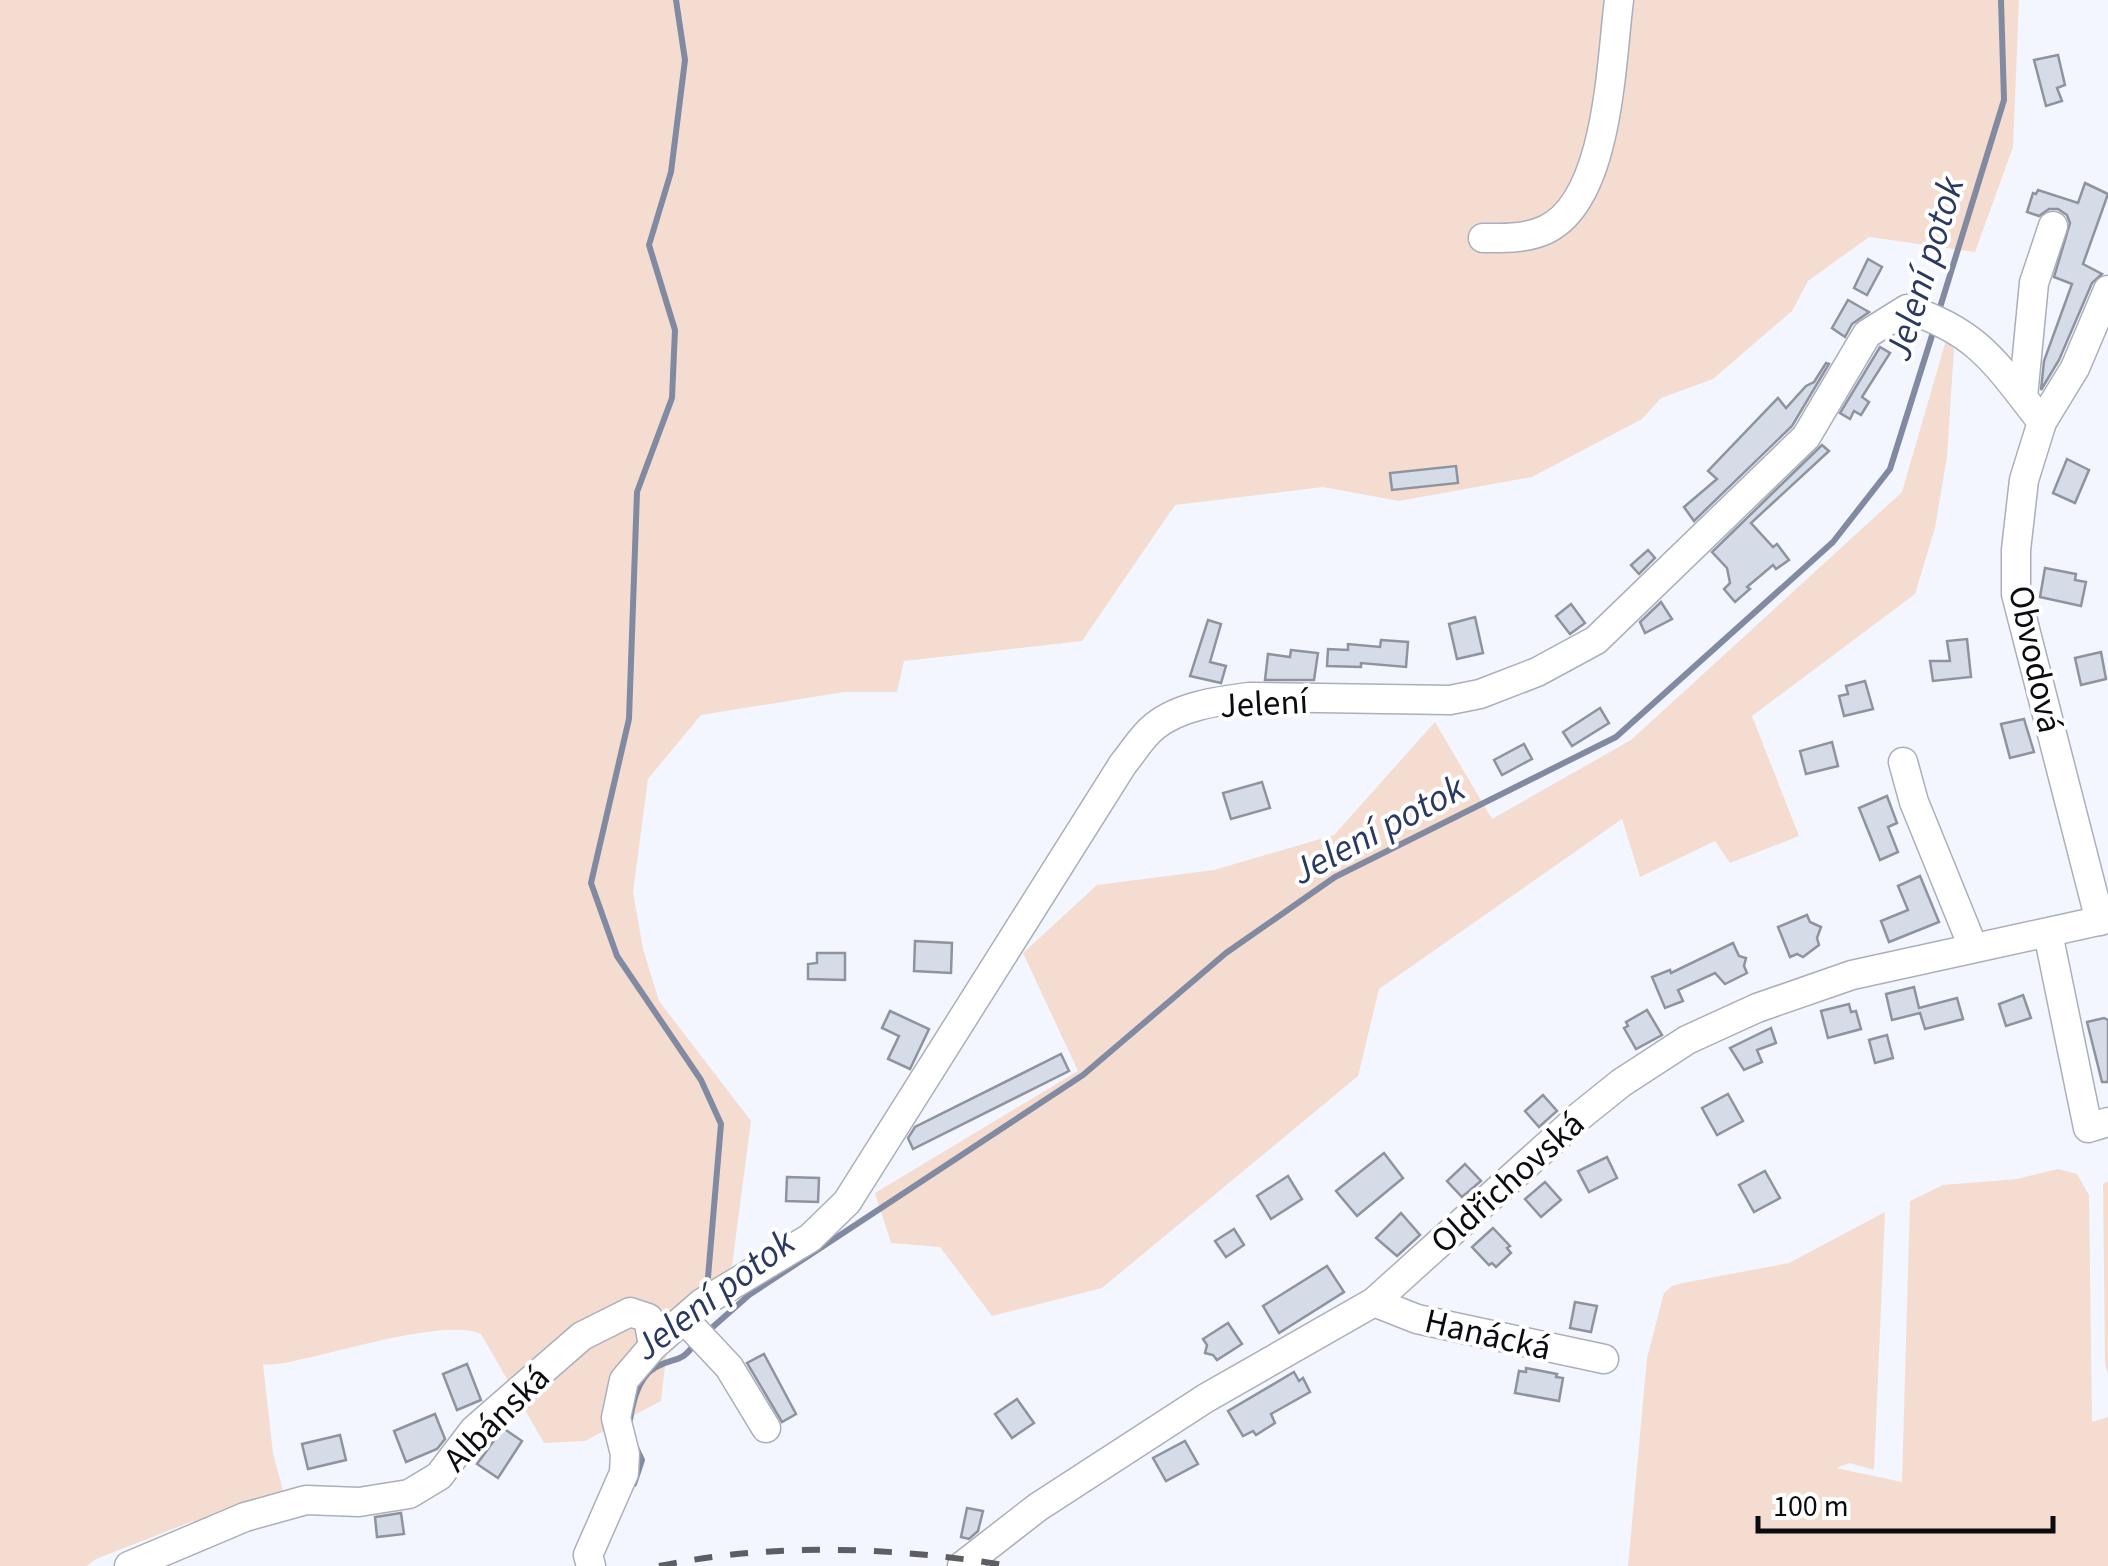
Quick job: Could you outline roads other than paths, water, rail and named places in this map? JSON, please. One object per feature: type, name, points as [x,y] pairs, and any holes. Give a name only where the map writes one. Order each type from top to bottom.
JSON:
[{"type":"street","points":[[1483,238],[1522,237],[1543,231],[1570,212],[1584,191],[1596,156],[1619,0]]},
{"type":"street","points":[[2022,397],[2034,283],[2053,226]]},
{"type":"street","name":"Obvodová","points":[[2104,920],[2016,594],[2016,550],[2024,480],[2042,422],[2075,368],[2108,290]]},
{"type":"street","name":"Jelení","points":[[591,1566],[588,1555],[624,1473],[625,1454],[616,1418],[624,1380],[654,1346],[696,1332],[702,1303],[810,1238],[847,1202],[1122,764],[1154,727],[1175,714],[1249,697],[1450,700],[1480,694],[1552,664],[1596,640],[1806,437],[1868,334],[1907,310],[1936,320],[1985,349],[2042,422]]},
{"type":"street","points":[[1903,762],[1914,802],[1973,946]]},
{"type":"street","name":"Oldřichovská","points":[[962,1566],[1038,1507],[1191,1408],[1374,1302],[1580,1116],[1675,1048],[1794,994],[1852,975],[2104,920]]},
{"type":"street","points":[[2048,933],[2098,1125]]},
{"type":"street","name":"Hanácká","points":[[1374,1302],[1417,1320],[1604,1359]]},
{"type":"street","name":"Albánská","points":[[129,1566],[245,1517],[306,1500],[359,1502],[409,1494],[439,1476],[474,1430],[582,1336],[630,1312],[648,1318],[654,1346]]},
{"type":"street","points":[[696,1332],[729,1367],[766,1428]]},
{"type":"waterway","points":[[676,0],[685,60],[671,172],[649,245],[675,330],[672,398],[637,492],[629,719],[591,883],[617,956],[701,1080],[721,1124],[707,1289]]},
{"type":"waterway","name":"Jelení potok","points":[[1938,314],[2004,100],[2001,0]]},
{"type":"waterway","name":"Jelení potok","points":[[706,1333],[749,1295],[1083,1075],[1226,953],[1335,877],[1616,737],[1833,542],[1890,469],[1935,326]]},
{"type":"waterway","name":"Jelení potok","points":[[629,1426],[644,1378],[656,1367],[682,1357],[696,1342]]},
{"type":"waterway","name":"Jelení potok","points":[[633,1441],[642,1460],[634,1484]]},
{"type":"railway","points":[[659,1566],[791,1550],[879,1551],[1011,1566]]}]
